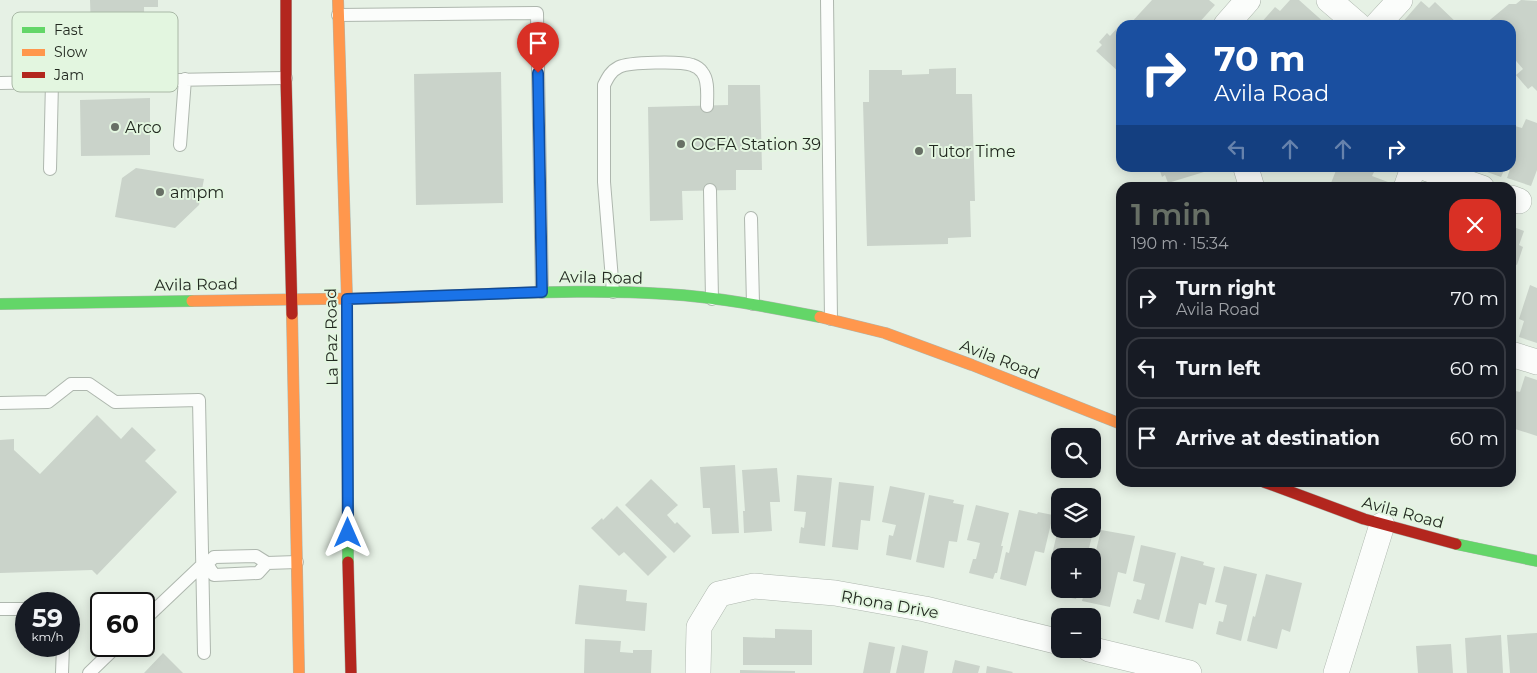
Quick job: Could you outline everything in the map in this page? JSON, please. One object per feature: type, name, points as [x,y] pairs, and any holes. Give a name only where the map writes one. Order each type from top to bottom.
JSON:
[{"type":"main road","points":[[286,0],[286,78],[299,673]]},
{"type":"main road","name":"La Paz Road","points":[[338,0],[347,299],[348,570],[351,673]]},
{"type":"main road","name":"Avila Road","points":[[0,304],[347,299],[542,292],[613,292],[712,299],[753,304],[831,319],[885,333],[1116,422]]},
{"type":"main road","name":"Avila Road","points":[[1276,487],[1301,498],[1382,525],[1537,561]]},
{"type":"street","points":[[1230,20],[1248,0]]},
{"type":"street","points":[[1329,0],[1352,20]]},
{"type":"street","points":[[1382,20],[1400,0]]},
{"type":"street","points":[[1435,172],[1461,182]]},
{"type":"street","points":[[1516,356],[1537,362]]},
{"type":"street","points":[[1336,673],[1382,525]]},
{"type":"street","name":"Rhona Drive","points":[[698,673],[699,627],[718,594],[754,586],[835,593],[925,609],[1051,640]]},
{"type":"street","points":[[1101,652],[1189,673]]},
{"type":"lane","points":[[827,0],[831,319]]},
{"type":"lane","points":[[338,15],[537,13],[542,292]]},
{"type":"lane","points":[[613,292],[604,182],[604,85],[610,74],[620,66],[681,63],[694,66],[703,72],[707,84],[707,106]]},
{"type":"lane","points":[[178,80],[286,78]]},
{"type":"lane","points":[[180,144],[185,80]]},
{"type":"lane","points":[[50,169],[52,92]]},
{"type":"lane","points":[[710,190],[712,299]]},
{"type":"lane","points":[[751,218],[753,304]]},
{"type":"lane","points":[[0,403],[48,402],[70,384],[89,384],[115,402],[199,400],[205,564],[204,653]]},
{"type":"lane","points":[[155,610],[214,557],[256,556],[267,563],[297,562]]},
{"type":"lane","points":[[205,564],[214,575],[258,573],[267,563]]},
{"type":"lane","points":[[0,609],[15,609]]},
{"type":"lane","points":[[62,657],[62,673]]},
{"type":"lane","points":[[89,673],[106,657]]},
{"type":"building","points":[[90,0],[158,0],[158,7],[144,7],[144,12],[90,12]]},
{"type":"building","points":[[1152,0],[1209,0],[1215,5],[1202,20],[1134,20]]},
{"type":"building","points":[[1290,0],[1299,0],[1321,20],[1263,20],[1275,7],[1280,11]]},
{"type":"building","points":[[1521,0],[1537,1],[1537,91],[1532,86],[1528,89],[1516,75],[1523,69],[1516,61],[1516,20],[1490,20],[1509,4],[1516,4]]},
{"type":"building","points":[[1421,1],[1429,8],[1435,2],[1454,20],[1404,20]]},
{"type":"building","points":[[1116,29],[1116,69],[1096,51],[1102,45],[1099,42],[1107,33],[1110,36]]},
{"type":"building","name":"Tutor Time","points":[[956,68],[956,94],[972,94],[975,201],[970,201],[971,237],[948,238],[948,244],[867,246],[863,102],[869,102],[869,70],[902,70],[902,75],[929,74],[929,69]]},
{"type":"building","points":[[501,72],[503,203],[416,205],[414,74]]},
{"type":"building","points":[[728,85],[760,85],[762,170],[736,170],[736,190],[682,191],[683,220],[650,221],[648,107],[728,105]]},
{"type":"building","name":"Arco","points":[[150,98],[150,155],[81,156],[80,100]]},
{"type":"building","points":[[1526,119],[1537,123],[1537,170],[1531,186],[1507,178],[1509,172],[1516,172],[1516,126],[1522,128]]},
{"type":"building","name":"ampm","points":[[136,168],[204,179],[199,205],[175,228],[115,217],[122,178]]},
{"type":"building","points":[[1160,172],[1204,172],[1171,182],[1168,182],[1165,175],[1162,177]]},
{"type":"building","points":[[1335,172],[1374,172],[1372,176],[1388,182],[1331,182]]},
{"type":"building","points":[[1487,172],[1503,172],[1501,177]]},
{"type":"building","points":[[1516,228],[1524,231],[1519,245],[1523,247],[1517,265]]},
{"type":"building","points":[[1530,285],[1537,288],[1537,343],[1519,337],[1524,321],[1519,319]]},
{"type":"building","points":[[1525,376],[1537,380],[1537,436],[1516,429],[1516,391],[1520,392]]},
{"type":"building","points":[[97,415],[121,439],[132,427],[156,450],[145,461],[177,492],[97,575],[92,570],[0,573],[0,440],[14,439],[14,450],[40,474]]},
{"type":"building","points":[[735,465],[739,533],[712,534],[710,508],[703,508],[700,467]]},
{"type":"building","points":[[777,468],[780,502],[770,502],[772,531],[744,533],[743,511],[745,511],[742,470]]},
{"type":"building","points":[[797,475],[832,478],[825,546],[799,543],[801,527],[804,528],[806,512],[794,511]]},
{"type":"building","points":[[651,479],[678,505],[667,515],[675,524],[677,522],[691,536],[674,553],[625,505]]},
{"type":"building","points":[[839,482],[874,486],[870,521],[861,520],[858,550],[832,547]]},
{"type":"building","points":[[890,486],[925,493],[911,560],[886,555],[889,535],[893,536],[896,525],[882,522]]},
{"type":"building","points":[[929,495],[954,500],[953,503],[964,505],[957,542],[949,541],[944,568],[916,562]]},
{"type":"building","points":[[976,505],[1009,513],[997,573],[995,573],[993,579],[969,573],[973,559],[976,559],[980,543],[967,540]]},
{"type":"building","points":[[617,506],[667,557],[648,576],[624,552],[619,556],[591,528],[602,518],[603,520]]},
{"type":"building","points":[[1019,510],[1051,515],[1051,523],[1044,553],[1035,551],[1026,586],[1000,579],[1006,552],[1009,553]]},
{"type":"building","points":[[1101,530],[1135,536],[1126,574],[1118,572],[1110,607],[1082,601],[1083,598],[1101,598],[1101,548],[1097,548],[1099,538],[1101,538]]},
{"type":"building","points":[[1056,538],[1092,538],[1089,548],[1054,548]]},
{"type":"building","points":[[1141,545],[1176,553],[1159,620],[1133,613],[1137,599],[1141,600],[1145,584],[1133,581]]},
{"type":"building","points":[[1181,556],[1204,562],[1203,565],[1215,568],[1206,605],[1199,603],[1193,629],[1165,622]]},
{"type":"building","points":[[1224,566],[1257,574],[1241,641],[1216,634],[1219,621],[1223,622],[1227,605],[1215,602]]},
{"type":"building","points":[[1266,574],[1302,583],[1290,632],[1282,629],[1277,649],[1247,641]]},
{"type":"building","points":[[579,585],[627,590],[626,601],[647,603],[645,631],[575,624]]},
{"type":"building","points":[[775,629],[812,630],[812,665],[743,665],[743,637],[775,638]]},
{"type":"building","points":[[1537,633],[1537,673],[1510,673],[1507,635]]},
{"type":"building","points":[[1501,635],[1503,673],[1467,673],[1465,638]]},
{"type":"building","points":[[585,639],[621,641],[620,652],[633,653],[633,650],[652,650],[651,673],[584,673]]},
{"type":"building","points":[[869,642],[895,647],[890,673],[863,673]]},
{"type":"building","points":[[1451,644],[1453,673],[1418,673],[1416,646]]},
{"type":"building","points":[[902,645],[928,651],[924,673],[896,673]]},
{"type":"building","points":[[163,653],[183,673],[144,673]]},
{"type":"building","points":[[955,660],[980,666],[978,673],[952,673]]},
{"type":"building","points":[[987,666],[1013,672],[986,673]]},
{"type":"building","points":[[740,670],[795,671],[795,673],[740,673]]},
{"type":"traffic: fast","points":[[487,294],[599,292],[685,295],[763,306],[820,317]]},
{"type":"traffic: fast","points":[[0,304],[192,301]]},
{"type":"traffic: fast","points":[[347,370],[348,562]]},
{"type":"traffic: fast","points":[[1456,544],[1537,561]]},
{"type":"traffic: slow","points":[[338,0],[347,299],[347,370]]},
{"type":"traffic: slow","points":[[192,301],[389,298],[487,294]]},
{"type":"traffic: slow","points":[[292,314],[299,673]]},
{"type":"traffic: slow","points":[[820,317],[885,333],[1116,422]]},
{"type":"traffic: jam","points":[[286,0],[292,314]]},
{"type":"traffic: jam","points":[[1278,487],[1364,519],[1456,544]]},
{"type":"traffic: jam","points":[[348,562],[351,673]]},
{"type":"place","name":"Arco","points":[[115,127]]},
{"type":"place","name":"OCFA Station 39","points":[[681,144]]},
{"type":"place","name":"Tutor Time","points":[[919,151]]},
{"type":"place","name":"ampm","points":[[160,192]]},
{"type":"route","points":[[348,533],[347,299],[542,292],[538,73]]}]
